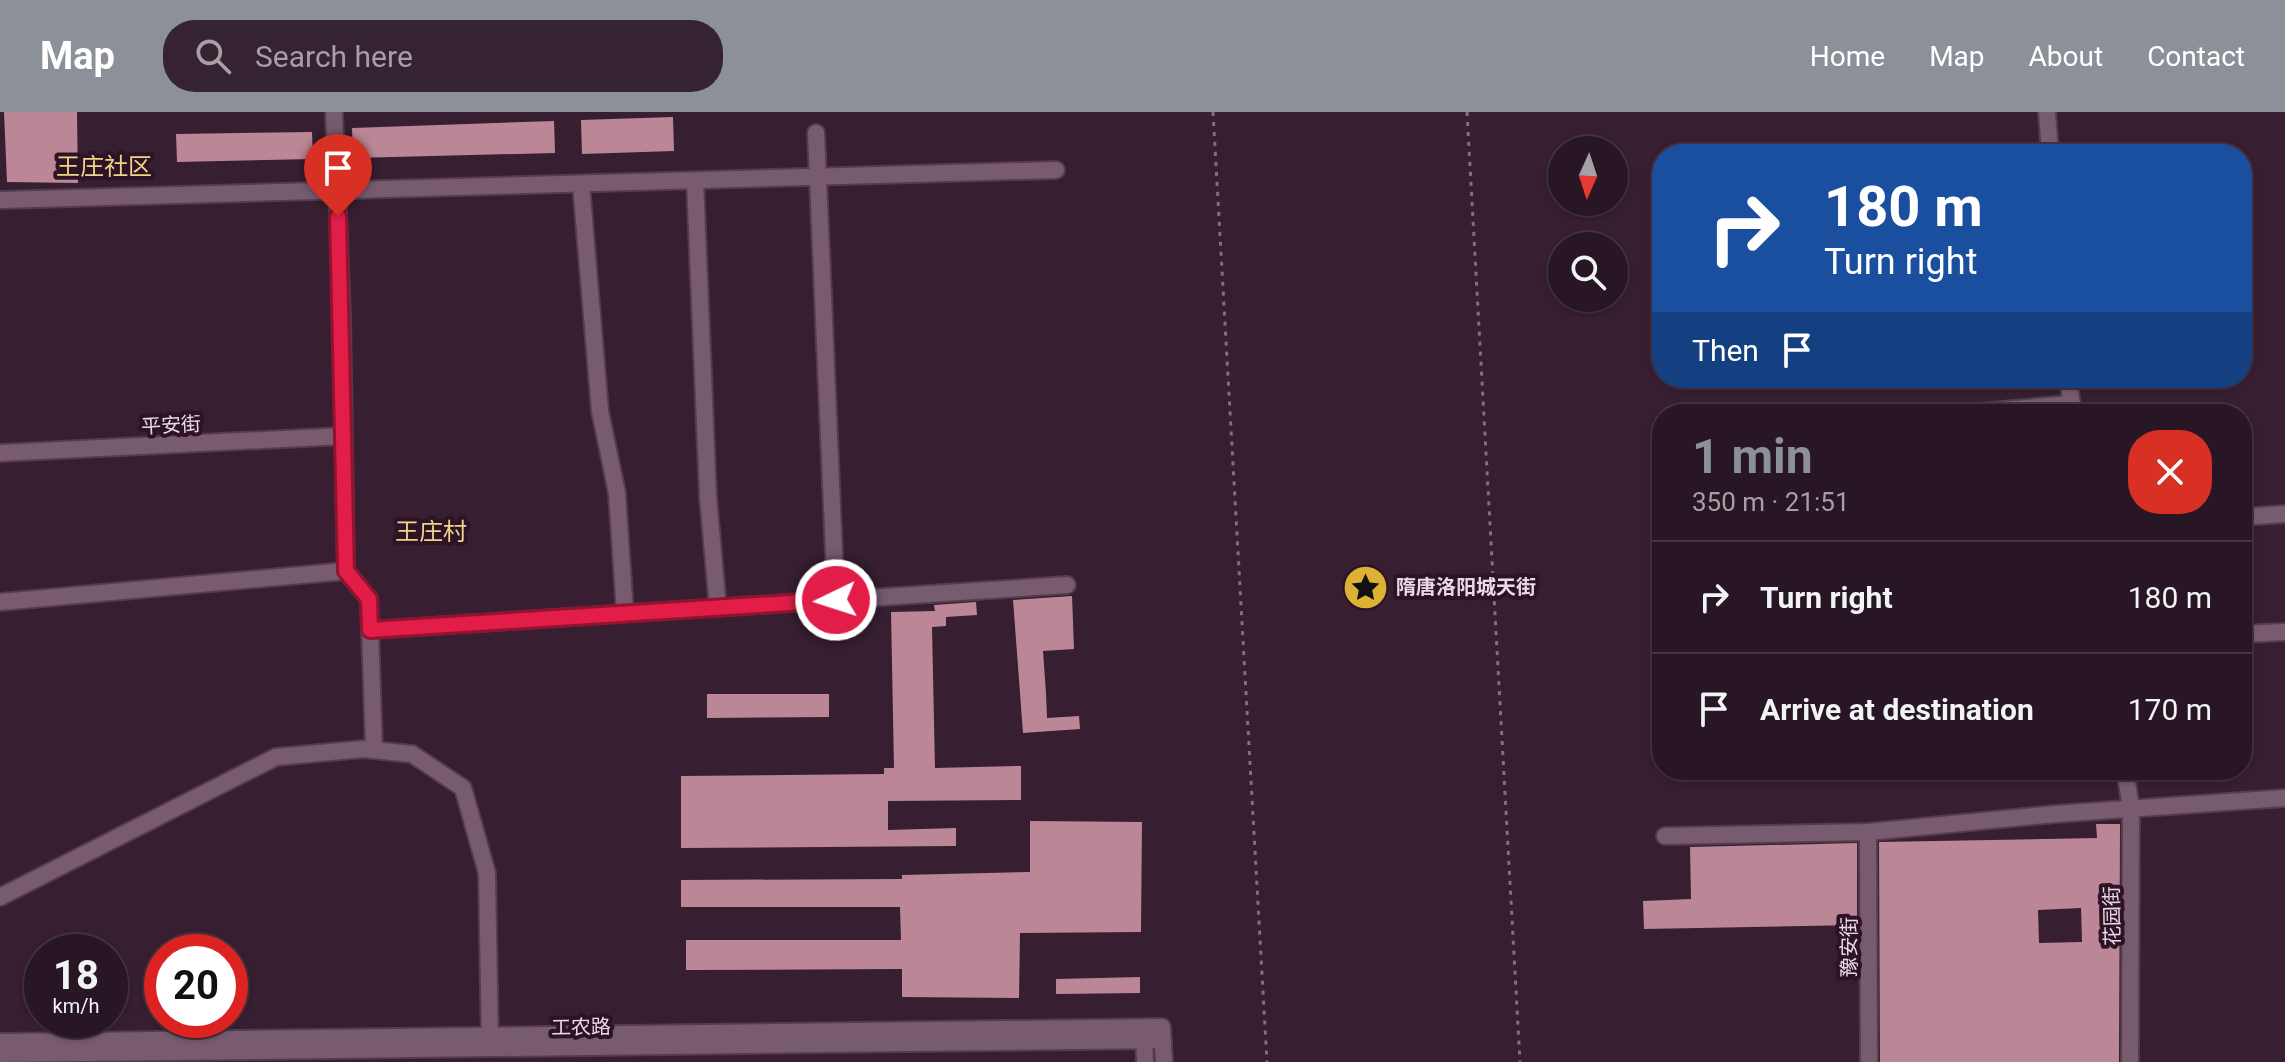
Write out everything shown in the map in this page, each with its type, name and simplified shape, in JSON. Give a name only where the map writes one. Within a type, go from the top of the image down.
[{"type":"street","points":[[334,112],[346,571],[369,599],[374,750]]},
{"type":"street","points":[[2047,112],[2049,144]]},
{"type":"street","points":[[816,133],[836,600]]},
{"type":"street","points":[[0,200],[1056,170]]},
{"type":"street","points":[[695,181],[708,497],[718,608]]},
{"type":"street","points":[[581,184],[600,411],[617,493],[625,613]]},
{"type":"street","name":"平安街","points":[[0,453],[344,436]]},
{"type":"street","points":[[2252,516],[2285,514]]},
{"type":"street","points":[[0,602],[346,571]]},
{"type":"street","points":[[370,630],[1067,585]]},
{"type":"street","points":[[2252,634],[2285,632]]},
{"type":"street","points":[[0,897],[276,757],[374,750],[412,754],[463,788],[487,873],[490,1042]]},
{"type":"street","name":"花园街","points":[[2127,780],[2131,808],[2130,1062]]},
{"type":"street","points":[[1665,836],[1868,832],[2131,808],[2285,798]]},
{"type":"street","name":"豫安街","points":[[1868,832],[1869,1062]]},
{"type":"street","points":[[1144,1034],[1145,1062]]},
{"type":"street","name":"工农路","points":[[0,1054],[490,1042],[1162,1034],[1164,1062]]},
{"type":"street","points":[[864,1037],[864,1062]]},
{"type":"street","name":"工农路","points":[[0,1042],[490,1042]]},
{"type":"path","points":[[1213,112],[1267,1062]]},
{"type":"path","points":[[1467,112],[1520,1062]]},
{"type":"building","points":[[4,112],[77,112],[78,183],[7,182]]},
{"type":"building","points":[[673,117],[674,151],[582,154],[581,120]]},
{"type":"building","points":[[554,121],[555,153],[353,158],[352,128]]},
{"type":"building","points":[[312,132],[313,159],[177,162],[176,134]]},
{"type":"building","points":[[1072,596],[1074,649],[1043,651],[1047,718],[1079,716],[1080,729],[1023,733],[1013,600]]},
{"type":"building","points":[[976,602],[977,615],[946,617],[946,626],[932,627],[935,768],[1021,766],[1021,800],[888,801],[888,830],[956,828],[956,846],[681,848],[681,776],[884,774],[884,768],[894,768],[891,612],[935,611],[934,605]]},
{"type":"building","points":[[707,694],[829,694],[829,717],[707,718]]},
{"type":"building","points":[[1030,821],[1142,822],[1141,932],[1020,933],[1019,998],[902,997],[902,969],[686,970],[686,940],[901,940],[900,907],[681,907],[681,880],[902,879],[902,875],[1030,872]]},
{"type":"building","points":[[2096,824],[2120,824],[2119,1062],[1880,1062],[1879,842],[2097,838]],"holes":[[[2081,908],[2082,942],[2039,943],[2038,910]]]},
{"type":"building","points":[[1857,843],[1857,925],[1644,929],[1643,901],[1691,899],[1690,847]]},
{"type":"building","points":[[1140,977],[1140,993],[1056,994],[1056,979]]},
{"type":"place","name":"隋唐洛阳城天街","points":[[1365,587]]},
{"type":"district","name":"王庄社区","points":[[104,167]]},
{"type":"district","name":"王庄村","points":[[431,532]]},
{"type":"route","points":[[338,216],[346,571],[369,599],[370,630],[836,600]]}]
